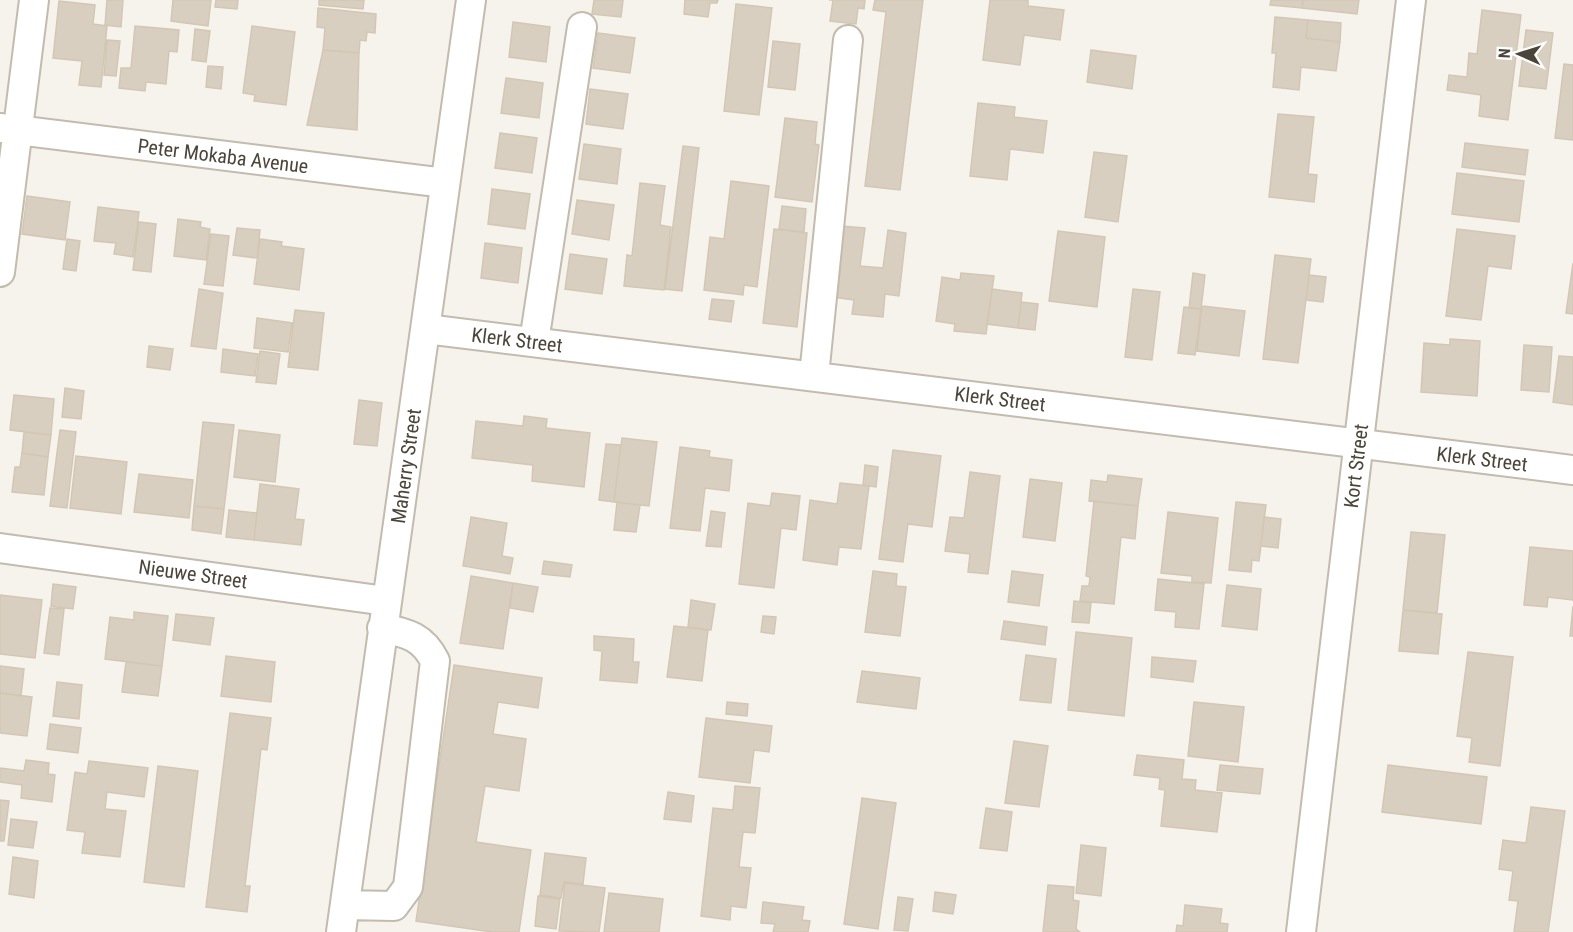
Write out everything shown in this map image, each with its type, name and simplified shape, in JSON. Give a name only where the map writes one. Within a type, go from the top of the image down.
[{"type":"street","points":[[0,273],[9,129],[34,0]]},
{"type":"street","name":"Maherry Street","points":[[343,918],[471,0]]},
{"type":"street","name":"Kort Street","points":[[1301,932],[1411,0]]},
{"type":"street","points":[[534,342],[582,27]]},
{"type":"street","points":[[814,376],[848,40]]},
{"type":"street","name":"Peter Mokaba Avenue","points":[[9,129],[445,183]]},
{"type":"street","name":"Klerk Street","points":[[426,328],[1573,470]]},
{"type":"street","name":"Nieuwe Street","points":[[0,548],[384,614],[423,642],[435,661],[408,887],[394,906],[343,918]]},
{"type":"building","points":[[107,0],[123,0],[121,27],[105,25]]},
{"type":"building","points":[[173,0],[211,0],[208,26],[171,21]]},
{"type":"building","points":[[216,0],[238,0],[237,9],[215,7]]},
{"type":"building","points":[[319,0],[364,0],[363,9],[319,5]]},
{"type":"building","points":[[594,0],[623,0],[621,17],[592,14]]},
{"type":"building","points":[[685,0],[718,0],[717,3],[710,3],[708,17],[684,14]]},
{"type":"building","points":[[833,0],[865,0],[864,9],[858,8],[856,24],[830,21]]},
{"type":"building","points":[[875,0],[923,0],[900,190],[865,186],[886,12],[873,10]]},
{"type":"building","points":[[990,0],[1028,0],[1028,6],[1064,10],[1060,40],[1024,35],[1020,65],[983,60]]},
{"type":"building","points":[[1271,0],[1303,0],[1302,8],[1270,5]]},
{"type":"building","points":[[1303,0],[1359,0],[1357,14],[1302,8]]},
{"type":"building","points":[[59,1],[95,5],[93,24],[107,26],[101,87],[79,85],[82,61],[53,58]]},
{"type":"building","points":[[736,4],[772,8],[759,115],[724,111]]},
{"type":"building","points":[[318,8],[376,14],[375,33],[367,32],[366,41],[360,40],[359,53],[323,50],[325,28],[317,27]]},
{"type":"building","points":[[1482,10],[1521,15],[1508,120],[1479,116],[1481,95],[1447,90],[1449,75],[1467,77],[1469,53],[1477,54]]},
{"type":"building","points":[[1275,17],[1308,20],[1306,38],[1340,42],[1336,71],[1301,67],[1299,90],[1273,87],[1276,53],[1272,53]]},
{"type":"building","points":[[1308,20],[1341,23],[1340,42],[1306,38]]},
{"type":"building","points":[[513,22],[550,27],[546,62],[509,57]]},
{"type":"building","points":[[135,26],[179,30],[177,52],[169,51],[166,84],[146,82],[145,91],[119,88],[121,68],[131,68]]},
{"type":"building","points":[[252,26],[295,32],[286,105],[254,101],[255,95],[243,93]]},
{"type":"building","points":[[195,29],[210,31],[206,62],[192,60]]},
{"type":"building","points":[[1526,30],[1553,33],[1546,89],[1519,86]]},
{"type":"building","points":[[598,33],[635,38],[630,73],[593,68]]},
{"type":"building","points":[[107,40],[120,41],[116,76],[104,75]]},
{"type":"building","points":[[773,41],[800,44],[795,90],[768,87]]},
{"type":"building","points":[[323,50],[359,53],[357,130],[307,125]]},
{"type":"building","points":[[1091,50],[1136,56],[1132,89],[1087,82]]},
{"type":"building","points":[[1564,64],[1573,65],[1573,140],[1555,138]]},
{"type":"building","points":[[208,66],[223,67],[221,89],[206,87]]},
{"type":"building","points":[[506,78],[543,83],[539,118],[501,113]]},
{"type":"building","points":[[590,89],[628,94],[623,129],[586,124]]},
{"type":"building","points":[[978,103],[1015,107],[1014,117],[1047,121],[1043,153],[1010,149],[1007,180],[970,176]]},
{"type":"building","points":[[1278,114],[1314,117],[1308,174],[1317,175],[1314,202],[1269,197]]},
{"type":"building","points":[[785,118],[817,122],[815,144],[819,145],[812,202],[775,197]]},
{"type":"building","points":[[500,133],[537,138],[532,173],[495,168]]},
{"type":"building","points":[[1465,143],[1528,150],[1525,175],[1462,167]]},
{"type":"building","points":[[584,144],[621,149],[617,184],[579,179]]},
{"type":"building","points":[[683,146],[699,148],[682,291],[665,289]]},
{"type":"building","points":[[1094,152],[1127,156],[1118,222],[1085,217]]},
{"type":"building","points":[[1457,173],[1524,181],[1519,222],[1452,214]]},
{"type":"building","points":[[731,181],[769,186],[757,287],[744,285],[743,295],[704,290],[710,237],[724,239]]},
{"type":"building","points":[[640,183],[665,186],[660,225],[671,227],[664,290],[624,286],[627,255],[632,256]]},
{"type":"building","points":[[492,189],[530,194],[525,229],[488,224]]},
{"type":"building","points":[[27,196],[70,202],[65,240],[22,234]]},
{"type":"building","points":[[577,200],[614,205],[609,240],[572,234]]},
{"type":"building","points":[[782,206],[806,209],[804,232],[779,229]]},
{"type":"building","points":[[98,207],[139,212],[133,257],[114,254],[116,243],[94,241]]},
{"type":"building","points":[[178,219],[201,222],[200,227],[210,229],[206,260],[174,256]]},
{"type":"building","points":[[139,222],[156,224],[151,272],[133,270]]},
{"type":"building","points":[[841,226],[865,228],[860,266],[883,268],[888,230],[906,233],[899,296],[885,294],[883,317],[852,314],[854,300],[833,297]]},
{"type":"building","points":[[237,228],[260,230],[257,258],[233,255]]},
{"type":"building","points":[[774,229],[807,233],[797,327],[763,323]]},
{"type":"building","points":[[1457,229],[1515,236],[1511,269],[1488,266],[1481,320],[1446,316]]},
{"type":"building","points":[[1058,231],[1105,237],[1097,307],[1049,301]]},
{"type":"building","points":[[211,234],[229,236],[223,286],[204,284]]},
{"type":"building","points":[[67,239],[80,241],[76,271],[63,269]]},
{"type":"building","points":[[260,239],[282,242],[281,246],[304,249],[299,290],[254,284]]},
{"type":"building","points":[[485,243],[522,248],[518,283],[481,278]]},
{"type":"building","points":[[570,254],[607,259],[602,294],[565,289]]},
{"type":"building","points":[[1275,255],[1311,259],[1298,363],[1263,359]]},
{"type":"building","points":[[1573,263],[1573,314],[1566,313]]},
{"type":"building","points":[[961,273],[994,276],[986,334],[954,331],[955,324],[936,321],[942,277],[960,280]]},
{"type":"building","points":[[1193,273],[1205,275],[1201,309],[1189,308]]},
{"type":"building","points":[[1309,275],[1326,277],[1323,302],[1306,300]]},
{"type":"building","points":[[199,289],[223,293],[216,349],[191,346]]},
{"type":"building","points":[[992,289],[1022,293],[1018,328],[987,324]]},
{"type":"building","points":[[1133,289],[1160,292],[1152,360],[1125,357]]},
{"type":"building","points":[[712,299],[734,301],[731,322],[709,319]]},
{"type":"building","points":[[1021,302],[1038,304],[1035,330],[1018,328]]},
{"type":"building","points":[[1202,306],[1245,311],[1239,356],[1197,351]]},
{"type":"building","points":[[1184,307],[1201,309],[1195,355],[1178,353]]},
{"type":"building","points":[[295,310],[324,313],[318,370],[288,367]]},
{"type":"building","points":[[257,318],[292,323],[288,352],[254,348]]},
{"type":"building","points":[[1450,339],[1480,341],[1477,396],[1421,392],[1424,343],[1450,345]]},
{"type":"building","points":[[1524,345],[1552,347],[1549,392],[1521,390]]},
{"type":"building","points":[[149,346],[173,349],[170,370],[147,367]]},
{"type":"building","points":[[223,349],[258,354],[255,376],[221,372]]},
{"type":"building","points":[[260,351],[280,354],[276,384],[256,382]]},
{"type":"building","points":[[1559,356],[1573,357],[1573,405],[1553,402]]},
{"type":"building","points":[[65,388],[84,391],[81,419],[62,417]]},
{"type":"building","points":[[14,395],[54,399],[51,435],[10,430]]},
{"type":"building","points":[[359,400],[382,403],[377,446],[354,444]]},
{"type":"building","points":[[524,416],[547,419],[546,428],[590,433],[584,487],[532,481],[533,465],[472,458],[476,421],[523,426]]},
{"type":"building","points":[[203,422],[234,425],[224,509],[194,506]]},
{"type":"building","points":[[60,430],[76,432],[67,508],[50,506]]},
{"type":"building","points":[[239,430],[280,435],[275,482],[234,477]]},
{"type":"building","points":[[24,432],[51,435],[48,457],[22,453]]},
{"type":"building","points":[[622,438],[657,442],[649,506],[614,502]]},
{"type":"building","points":[[606,444],[621,445],[614,502],[599,500]]},
{"type":"building","points":[[680,447],[710,451],[709,457],[732,460],[729,491],[705,488],[700,531],[670,528]]},
{"type":"building","points":[[893,450],[941,456],[932,527],[908,524],[903,562],[879,559]]},
{"type":"building","points":[[22,453],[48,457],[44,495],[12,492],[15,467],[20,467]]},
{"type":"building","points":[[76,456],[127,462],[121,514],[70,508]]},
{"type":"building","points":[[865,465],[878,467],[876,487],[863,485]]},
{"type":"building","points":[[970,472],[1000,476],[988,574],[968,572],[970,554],[945,551],[950,517],[964,518]]},
{"type":"building","points":[[139,474],[193,480],[189,518],[134,512]]},
{"type":"building","points":[[1108,475],[1142,479],[1138,506],[1089,501],[1091,480],[1107,482]]},
{"type":"building","points":[[1030,479],[1062,483],[1055,541],[1023,537]]},
{"type":"building","points":[[840,483],[869,486],[861,549],[839,547],[837,565],[803,560],[810,500],[837,504]]},
{"type":"building","points":[[260,484],[299,489],[295,519],[304,520],[301,545],[254,540]]},
{"type":"building","points":[[772,493],[800,496],[796,530],[781,528],[774,588],[739,584],[748,503],[770,506]]},
{"type":"building","points":[[1094,501],[1138,506],[1135,539],[1121,537],[1114,604],[1080,601],[1082,586],[1089,586],[1090,577],[1086,576]]},
{"type":"building","points":[[617,502],[640,505],[636,532],[614,530]]},
{"type":"building","points":[[1236,502],[1266,505],[1259,561],[1252,560],[1251,572],[1229,570]]},
{"type":"building","points":[[194,506],[224,509],[221,534],[192,530]]},
{"type":"building","points":[[229,510],[257,513],[254,540],[226,537]]},
{"type":"building","points":[[711,511],[725,513],[721,547],[706,546]]},
{"type":"building","points":[[1168,512],[1218,518],[1211,583],[1192,582],[1192,576],[1161,573]]},
{"type":"building","points":[[471,517],[507,523],[502,556],[513,558],[510,574],[463,566]]},
{"type":"building","points":[[1264,517],[1281,519],[1278,548],[1261,546]]},
{"type":"building","points":[[1411,532],[1445,535],[1437,613],[1403,610]]},
{"type":"building","points":[[1530,547],[1573,551],[1573,600],[1548,597],[1547,607],[1524,605]]},
{"type":"building","points":[[544,561],[572,565],[570,577],[542,574]]},
{"type":"building","points":[[873,571],[897,574],[896,586],[906,587],[900,636],[865,632]]},
{"type":"building","points":[[1012,571],[1043,575],[1039,606],[1008,602]]},
{"type":"building","points":[[471,576],[513,583],[503,649],[460,643]]},
{"type":"building","points":[[1158,579],[1204,584],[1199,629],[1175,627],[1176,612],[1155,610]]},
{"type":"building","points":[[513,583],[538,587],[533,612],[510,608]]},
{"type":"building","points":[[53,584],[76,587],[73,609],[51,606]]},
{"type":"building","points":[[1227,585],[1261,589],[1257,630],[1222,626]]},
{"type":"building","points":[[0,595],[42,600],[35,658],[0,654]]},
{"type":"building","points":[[691,600],[715,604],[711,630],[688,627]]},
{"type":"building","points":[[1074,601],[1091,603],[1089,623],[1072,622]]},
{"type":"building","points":[[1573,606],[1573,636],[1570,636]]},
{"type":"building","points":[[50,608],[64,609],[59,655],[44,653]]},
{"type":"building","points":[[1403,610],[1442,614],[1438,654],[1399,651]]},
{"type":"building","points":[[134,612],[168,616],[162,666],[105,659],[110,617],[134,620]]},
{"type":"building","points":[[176,614],[214,618],[210,645],[173,640]]},
{"type":"building","points":[[763,616],[776,617],[774,634],[761,632]]},
{"type":"building","points":[[1004,621],[1047,627],[1045,645],[1001,639]]},
{"type":"building","points":[[674,626],[708,630],[702,681],[667,677]]},
{"type":"building","points":[[1076,632],[1132,638],[1124,716],[1068,710]]},
{"type":"building","points":[[594,636],[634,639],[633,662],[639,662],[637,683],[600,680],[602,651],[594,650]]},
{"type":"building","points":[[1468,652],[1513,657],[1500,766],[1469,762],[1472,738],[1457,736]]},
{"type":"building","points":[[1026,655],[1056,659],[1051,703],[1020,700]]},
{"type":"building","points":[[226,656],[275,662],[271,702],[221,696]]},
{"type":"building","points":[[1152,657],[1196,661],[1193,682],[1151,677]]},
{"type":"building","points":[[126,662],[162,666],[158,696],[122,692]]},
{"type":"building","points":[[454,665],[542,678],[538,708],[498,702],[493,734],[526,739],[519,791],[485,786],[476,842],[531,850],[519,932],[492,932],[416,921]]},
{"type":"building","points":[[0,666],[24,669],[21,696],[0,693]]},
{"type":"building","points":[[862,671],[920,678],[916,709],[857,702]]},
{"type":"building","points":[[57,682],[82,685],[79,719],[53,716]]},
{"type":"building","points":[[0,693],[32,697],[27,736],[0,733]]},
{"type":"building","points":[[727,702],[748,704],[747,716],[726,714]]},
{"type":"building","points":[[1194,702],[1244,707],[1238,762],[1188,756]]},
{"type":"building","points":[[230,713],[271,718],[267,750],[261,749],[245,886],[250,886],[247,912],[206,907]]},
{"type":"building","points":[[706,718],[772,726],[769,752],[754,750],[750,783],[699,777]]},
{"type":"building","points":[[50,724],[81,728],[78,753],[47,749]]},
{"type":"building","points":[[1014,741],[1048,746],[1039,807],[1005,803]]},
{"type":"building","points":[[1137,755],[1184,760],[1182,779],[1196,780],[1195,790],[1222,793],[1217,832],[1161,826],[1165,790],[1159,789],[1160,778],[1134,775]]},
{"type":"building","points":[[26,760],[49,763],[48,774],[55,775],[52,802],[21,798],[22,785],[0,782],[0,768],[24,771]]},
{"type":"building","points":[[89,761],[148,768],[144,797],[107,792],[105,809],[126,811],[120,857],[82,853],[85,832],[67,830],[75,772],[87,774]]},
{"type":"building","points":[[1220,765],[1263,769],[1260,794],[1217,790]]},
{"type":"building","points":[[1388,765],[1487,777],[1481,824],[1382,812]]},
{"type":"building","points":[[158,766],[198,771],[184,887],[144,882]]},
{"type":"building","points":[[735,786],[760,788],[755,833],[743,832],[739,867],[751,868],[746,908],[731,906],[730,920],[701,916],[713,808],[733,810]]},
{"type":"building","points":[[668,792],[694,796],[691,822],[664,819]]},
{"type":"building","points":[[862,798],[896,803],[878,929],[844,924]]},
{"type":"building","points":[[0,800],[9,801],[4,841],[0,841]]},
{"type":"building","points":[[1531,807],[1565,811],[1548,932],[1514,932],[1518,901],[1509,900],[1513,871],[1499,869],[1503,840],[1526,843]]},
{"type":"building","points":[[986,808],[1012,812],[1007,851],[980,848]]},
{"type":"building","points":[[11,819],[37,822],[33,848],[8,845]]},
{"type":"building","points":[[1081,845],[1106,848],[1101,896],[1076,893]]},
{"type":"building","points":[[545,853],[586,858],[583,884],[564,882],[561,898],[540,895]]},
{"type":"building","points":[[13,857],[38,861],[34,898],[9,894]]},
{"type":"building","points":[[565,883],[605,888],[599,932],[559,931]]},
{"type":"building","points":[[1048,885],[1074,887],[1073,900],[1079,901],[1076,929],[1080,932],[1043,932]]},
{"type":"building","points":[[935,892],[956,895],[953,914],[933,911]]},
{"type":"building","points":[[609,893],[663,899],[659,932],[604,932]]},
{"type":"building","points":[[538,896],[560,899],[556,929],[535,926]]},
{"type":"building","points":[[898,897],[913,899],[908,931],[894,930]]},
{"type":"building","points":[[763,902],[804,907],[802,920],[810,921],[808,932],[773,932],[775,924],[761,923]]},
{"type":"building","points":[[1185,905],[1222,909],[1220,923],[1228,924],[1227,932],[1176,932],[1177,925],[1183,926]]}]
